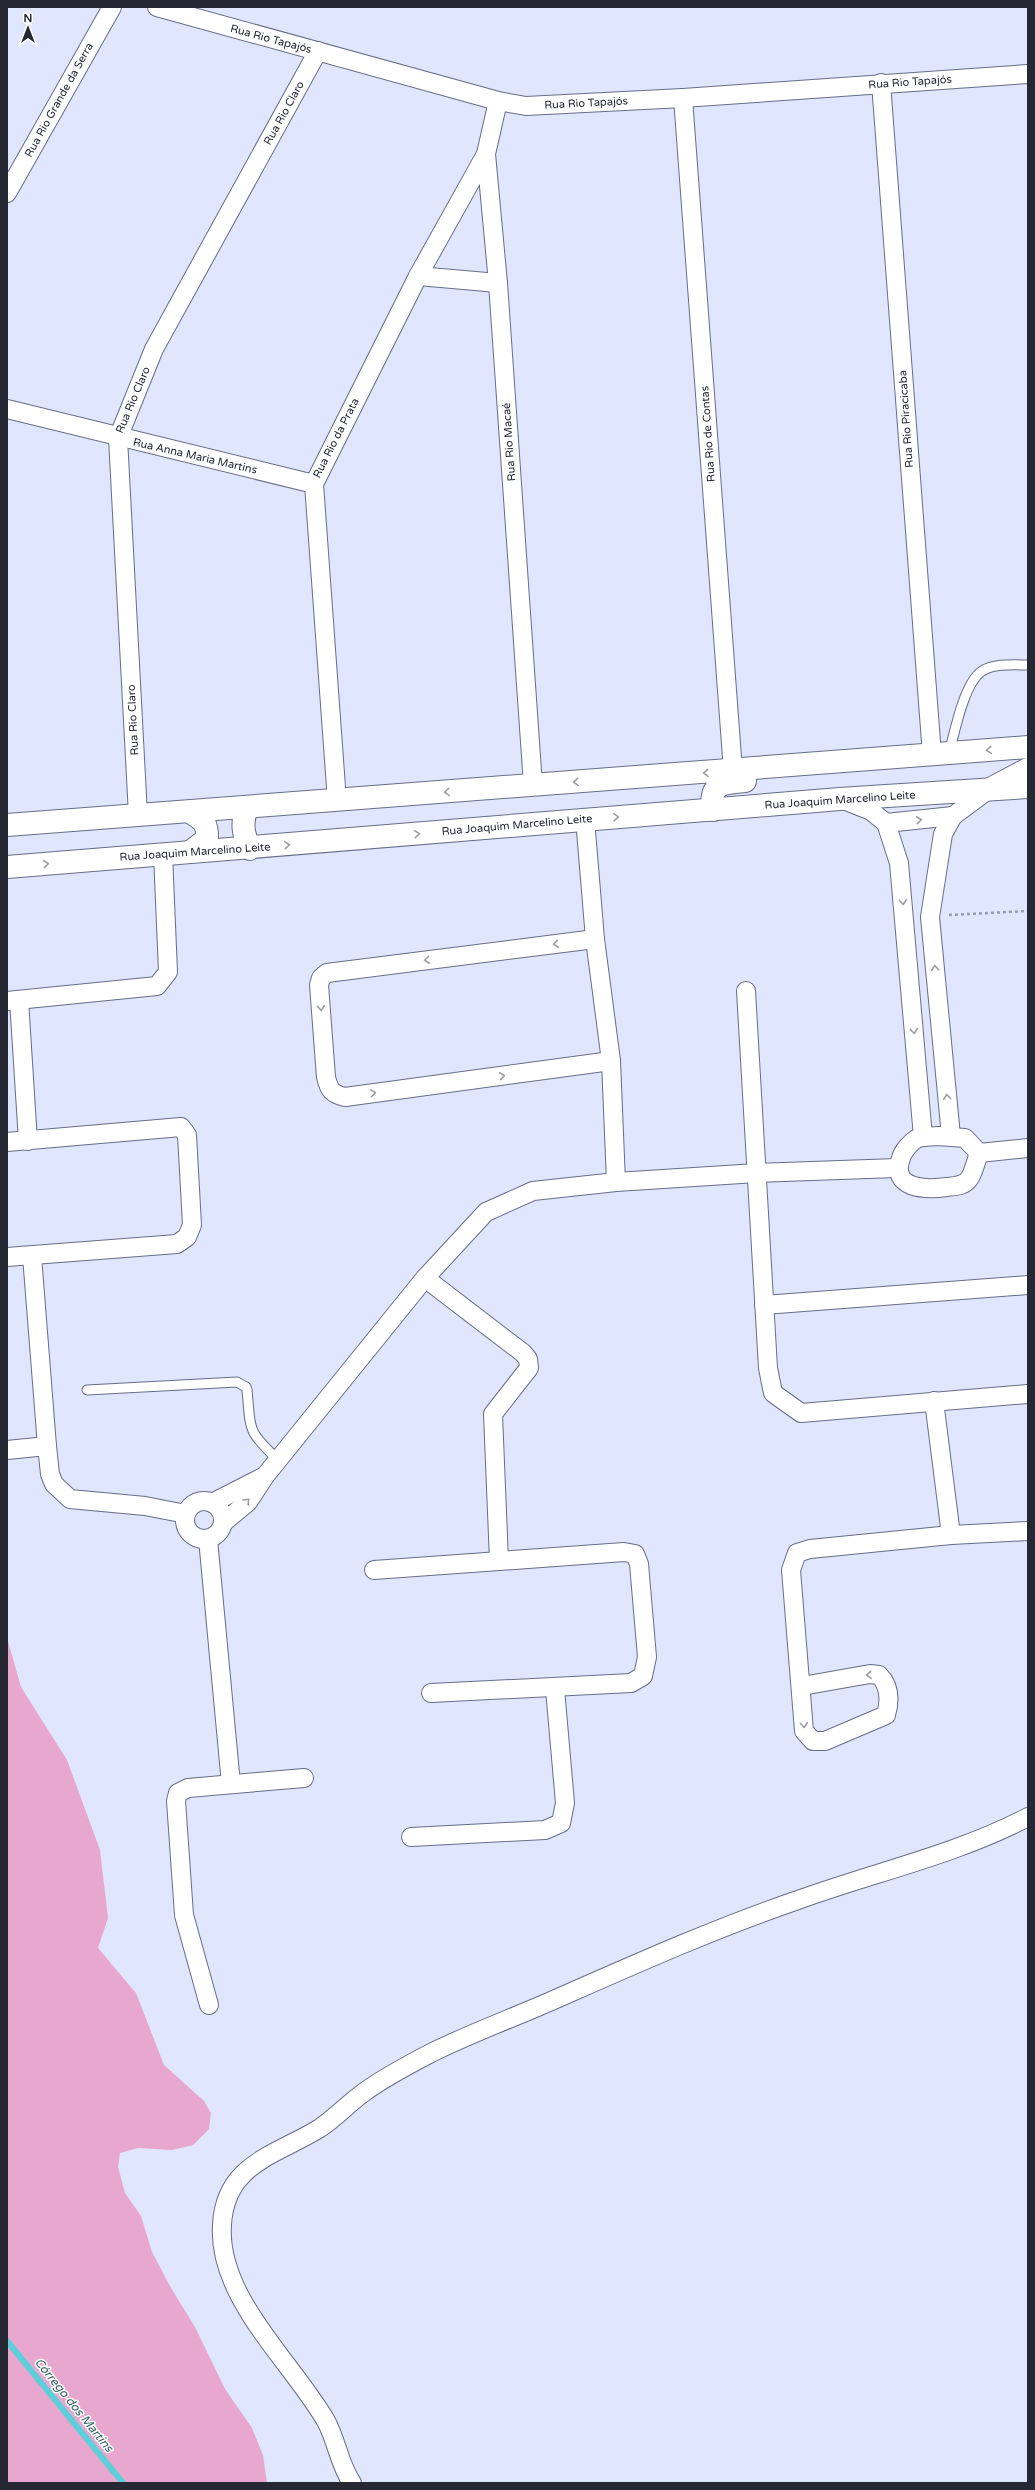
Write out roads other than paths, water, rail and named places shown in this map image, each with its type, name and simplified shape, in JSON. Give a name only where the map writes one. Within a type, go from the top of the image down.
[{"type":"main road","points":[[7,825],[733,771],[1028,747]]},
{"type":"main road","points":[[713,810],[711,797],[716,787],[726,782],[845,774],[889,758]]},
{"type":"main road","points":[[988,790],[1028,769]]},
{"type":"main road","name":"Rua Joaquim Marcelino Leite","points":[[7,867],[190,852],[250,849],[586,819],[840,799],[1028,787]]},
{"type":"main road","points":[[246,808],[243,818],[243,829],[250,849]]},
{"type":"main road","points":[[190,812],[203,820],[208,827],[207,839],[190,852]]},
{"type":"street","name":"Rua Rio Grande da Serra","points":[[7,193],[112,7]]},
{"type":"street","name":"Rua Rio Tapajós","points":[[157,7],[498,101],[526,106],[683,98],[1028,74]]},
{"type":"street","name":"Rua Rio Claro","points":[[138,815],[118,438],[154,349],[318,51]]},
{"type":"street","name":"Rua Rio Piracicaba","points":[[881,84],[940,754]]},
{"type":"street","name":"Rua Rio de Contas","points":[[683,98],[733,771]]},
{"type":"street","name":"Rua Rio Macaé","points":[[498,101],[486,154],[498,283],[533,786]]},
{"type":"street","name":"Rua Rio da Prata","points":[[337,801],[314,484],[418,276],[486,154]]},
{"type":"street","points":[[418,276],[498,283]]},
{"type":"street","name":"Rua Anna Maria Martins","points":[[7,409],[118,438],[314,484]]},
{"type":"street","points":[[951,1136],[930,917],[943,834],[953,816],[988,790]]},
{"type":"street","points":[[840,799],[871,811],[886,823],[899,863],[923,1138]]},
{"type":"street","points":[[886,823],[953,816]]},
{"type":"street","points":[[586,819],[595,939],[611,1061],[616,1182]]},
{"type":"street","points":[[28,1141],[13,1001],[157,986],[168,972],[163,854]]},
{"type":"street","points":[[595,939],[327,972],[321,978],[319,985],[326,1077],[328,1088],[334,1095],[345,1097],[611,1061]]},
{"type":"street","points":[[746,991],[768,1368],[773,1392],[801,1412],[1028,1394]]},
{"type":"street","points":[[7,1142],[181,1128],[187,1135],[192,1225],[187,1237],[177,1244],[7,1257]]},
{"type":"street","points":[[951,1136],[965,1138],[979,1153],[970,1178],[963,1184],[923,1189],[908,1184],[901,1178],[897,1168],[903,1151],[916,1139],[951,1136]]},
{"type":"street","points":[[979,1153],[1028,1148]]},
{"type":"street","points":[[32,1256],[47,1446],[50,1474],[54,1484],[70,1499],[81,1502],[144,1506],[186,1521],[195,1537],[208,1539],[219,1533],[224,1522],[248,1502],[265,1476],[425,1278],[486,1212],[533,1191],[616,1182],[756,1173],[897,1168]]},
{"type":"street","points":[[425,1278],[523,1353],[528,1359],[529,1368],[493,1414],[499,1561]]},
{"type":"street","points":[[764,1305],[1028,1285]]},
{"type":"street","points":[[934,1401],[951,1535]]},
{"type":"street","points":[[7,1450],[47,1446]]},
{"type":"street","points":[[212,1503],[265,1476]]},
{"type":"street","points":[[186,1521],[194,1504],[206,1501],[212,1503],[221,1510],[224,1522]]},
{"type":"street","points":[[802,1686],[870,1674],[879,1675],[883,1680],[890,1698],[889,1705],[886,1715],[825,1741],[813,1741],[804,1731],[802,1686],[791,1570],[797,1553],[810,1548],[951,1535],[1028,1531]]},
{"type":"street","points":[[208,1539],[231,1784]]},
{"type":"street","points":[[374,1570],[624,1552],[635,1554],[640,1564],[646,1656],[643,1676],[631,1684],[431,1694]]},
{"type":"street","points":[[411,1837],[546,1830],[561,1822],[565,1803],[555,1689]]},
{"type":"street","points":[[209,2005],[184,1915],[176,1802],[178,1792],[188,1788],[304,1778]]},
{"type":"street","points":[[352,2483],[343,2470],[327,2423],[245,2306],[225,2262],[222,2223],[227,2198],[235,2184],[258,2160],[320,2128],[364,2092],[432,2053],[711,1932],[800,1899],[968,1845],[997,1833],[1028,1817]]},
{"type":"lane","points":[[940,754],[970,682],[982,671],[995,666],[1028,665]]},
{"type":"lane","points":[[87,1390],[237,1382],[248,1390],[250,1429],[254,1437],[278,1460]]},
{"type":"waterway","name":"Córrego dos Martins","points":[[7,2341],[123,2483]]}]
